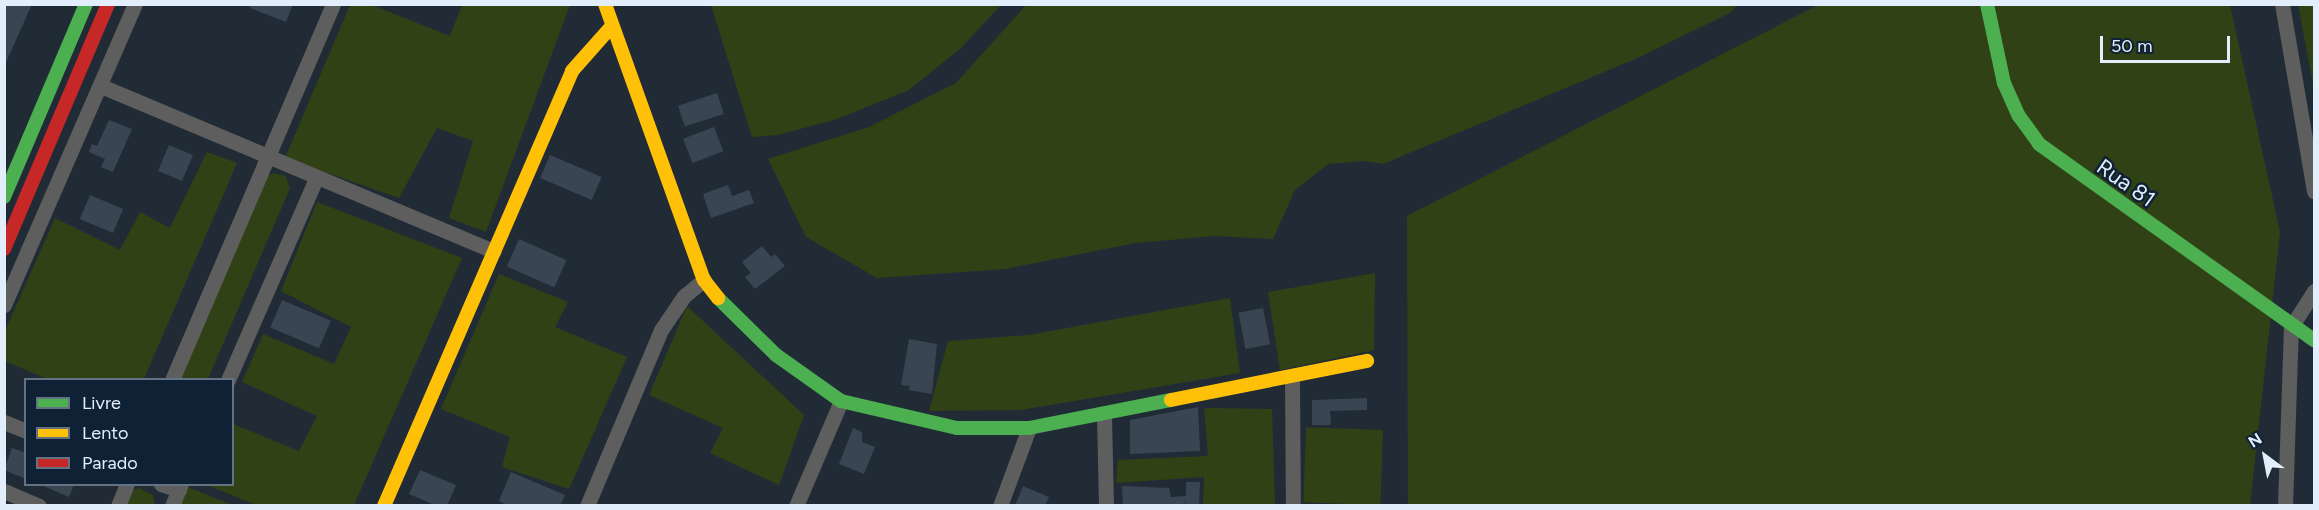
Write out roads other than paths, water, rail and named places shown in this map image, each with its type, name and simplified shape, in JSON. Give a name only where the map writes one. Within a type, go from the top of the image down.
[{"type":"street","points":[[4,197],[86,4]]},
{"type":"street","points":[[4,249],[108,4]]},
{"type":"street","points":[[4,305],[135,4]]},
{"type":"street","points":[[173,378],[333,4]]},
{"type":"street","points":[[605,4],[704,280],[730,313],[776,355],[841,401],[957,428],[1029,428],[1104,416],[1367,361]]},
{"type":"street","name":"Rua 81","points":[[1987,4],[2004,83],[2019,116],[2038,144],[2290,327],[2314,340]]},
{"type":"street","points":[[2282,4],[2314,191]]},
{"type":"street","points":[[384,506],[572,71],[586,51],[612,26]]},
{"type":"street","points":[[101,86],[316,179],[494,251]]},
{"type":"street","points":[[229,378],[316,179]]},
{"type":"street","points":[[587,506],[661,330],[684,296],[704,280]]},
{"type":"street","points":[[2285,506],[2290,327],[2314,291]]},
{"type":"street","points":[[1292,378],[1293,506]]},
{"type":"street","points":[[796,506],[841,401]]},
{"type":"street","points":[[1104,416],[1106,506]]},
{"type":"street","points":[[4,422],[24,429]]},
{"type":"street","points":[[1000,506],[1029,428]]},
{"type":"street","points":[[118,506],[126,486]]},
{"type":"street","points":[[172,506],[180,488]]},
{"type":"street","points":[[4,491],[39,506]]}]
